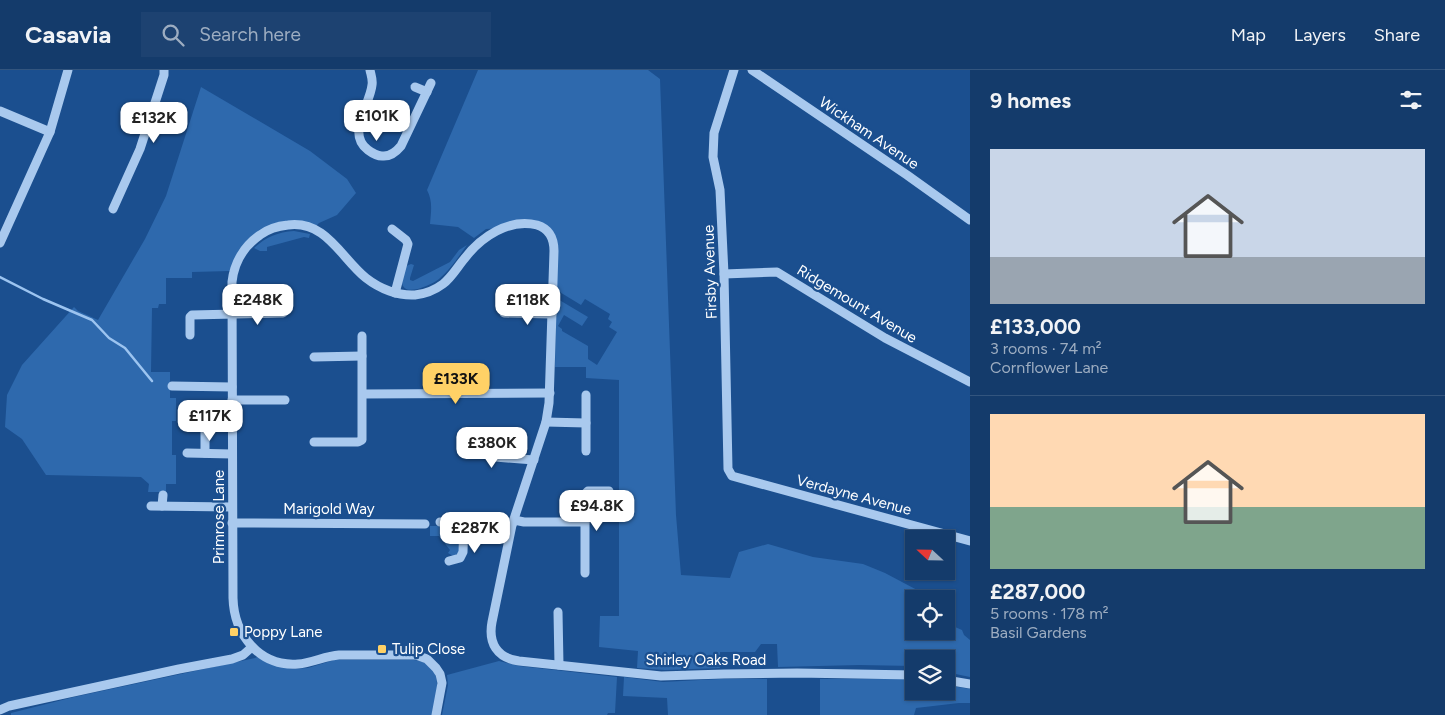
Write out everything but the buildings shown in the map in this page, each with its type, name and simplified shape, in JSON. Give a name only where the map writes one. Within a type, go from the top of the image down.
[{"type":"street","points":[[0,243],[50,132],[68,70]]},
{"type":"street","points":[[113,209],[140,149],[164,70]]},
{"type":"street","points":[[370,70],[372,86],[359,133],[364,148],[377,155],[386,156],[397,152],[431,83]]},
{"type":"street","name":"Firsby Avenue","points":[[732,476],[728,469],[724,274],[720,190],[713,156],[714,133],[734,70]]},
{"type":"street","name":"Wickham Avenue","points":[[752,70],[970,220]]},
{"type":"street","points":[[415,87],[427,92]]},
{"type":"street","points":[[0,111],[50,132]]},
{"type":"street","name":"Primrose Lane","points":[[436,715],[442,689],[441,678],[434,664],[424,657],[411,655],[339,655],[329,656],[304,664],[279,663],[252,647],[239,628],[234,612],[232,523],[233,276],[240,256],[249,244],[260,235],[273,228],[285,225],[302,225],[317,230],[333,243],[366,278],[378,286],[395,293],[416,295],[436,289],[446,281],[476,245],[489,235],[512,226],[532,224],[548,231],[554,242],[550,393],[546,422],[513,522],[491,630],[493,644],[500,654]]},
{"type":"street","points":[[392,229],[406,240],[408,244],[395,293]]},
{"type":"street","name":"Ridgemount Avenue","points":[[724,274],[777,272],[885,338],[970,382]]},
{"type":"street","points":[[190,334],[190,317],[192,315],[283,313]]},
{"type":"street","points":[[504,313],[552,314]]},
{"type":"street","points":[[314,442],[358,442],[363,437],[362,336]]},
{"type":"street","points":[[314,357],[362,356]]},
{"type":"street","points":[[172,386],[232,386]]},
{"type":"street","points":[[362,394],[550,393]]},
{"type":"street","points":[[586,394],[586,451]]},
{"type":"street","points":[[232,400],[285,400]]},
{"type":"street","points":[[204,454],[205,421]]},
{"type":"street","points":[[546,422],[586,423]]},
{"type":"street","points":[[494,434],[495,457],[534,460]]},
{"type":"street","points":[[188,453],[232,454]]},
{"type":"street","name":"Verdayne Avenue","points":[[732,476],[970,541]]},
{"type":"street","points":[[585,573],[586,492],[609,490]]},
{"type":"street","points":[[162,495],[162,506]]},
{"type":"street","points":[[151,506],[232,507]]},
{"type":"street","points":[[440,522],[585,522]]},
{"type":"street","points":[[449,560],[460,558],[463,552],[464,522]]},
{"type":"street","name":"Marigold Way","points":[[232,523],[425,524]]},
{"type":"street","points":[[558,612],[559,665]]},
{"type":"street","points":[[0,710],[9,706],[72,692],[232,659],[242,656],[252,647]]},
{"type":"street","name":"Shirley Oaks Road","points":[[500,654],[513,660],[661,676],[789,673],[905,675]]},
{"type":"street","points":[[955,682],[970,684]]},
{"type":"shaded area","points":[[478,70],[648,70],[660,79],[676,515],[681,575],[730,578],[739,552],[768,544],[813,557],[863,564],[917,590],[905,590],[905,640],[955,640],[955,627],[962,630],[964,635],[970,640],[970,677],[955,674],[955,650],[905,650],[905,666],[778,667],[777,644],[761,644],[755,652],[720,652],[720,668],[665,670],[637,668],[638,651],[599,647],[600,616],[619,616],[619,380],[586,378],[586,367],[555,367],[556,298],[588,317],[582,326],[564,315],[558,326],[562,331],[588,346],[588,359],[597,365],[617,332],[609,327],[612,322],[608,319],[610,314],[585,299],[581,305],[558,291],[546,225],[486,229],[474,238],[458,227],[430,224],[431,202],[427,190]]},
{"type":"shaded area","points":[[201,87],[310,151],[347,179],[356,193],[337,215],[316,226],[274,224],[230,271],[192,272],[192,278],[166,278],[166,304],[159,304],[158,308],[152,308],[151,372],[170,372],[170,398],[176,398],[176,421],[172,421],[172,455],[176,455],[176,484],[166,484],[166,492],[148,492],[149,484],[141,477],[46,475],[22,439],[5,427],[7,395],[22,365],[74,307],[78,311],[98,320],[145,239],[166,196]]},
{"type":"shaded area","points":[[294,231],[310,234],[309,238],[304,237],[267,247],[267,251],[260,251],[254,248],[273,236]]},
{"type":"shaded area","points":[[467,245],[451,267],[436,281],[410,290],[403,286],[402,279],[406,266],[414,265],[410,278],[413,281],[450,262],[459,250]]},
{"type":"shaded area","points":[[430,526],[454,526],[459,528],[460,553],[453,556],[448,553],[450,550],[439,536],[430,536]]},
{"type":"shaded area","points":[[257,657],[277,666],[293,669],[308,668],[334,660],[414,660],[424,663],[431,667],[437,681],[432,715],[11,715],[11,713],[74,697]]},
{"type":"shaded area","points":[[499,661],[519,666],[617,677],[615,713],[608,713],[607,715],[442,715],[448,685],[447,675]]},
{"type":"shaded area","points":[[624,677],[663,682],[767,679],[767,715],[668,715],[667,698],[623,696]]},
{"type":"shaded area","points":[[820,679],[905,679],[905,700],[955,700],[955,686],[970,689],[970,703],[916,708],[914,715],[820,715]]},
{"type":"waterway","points":[[0,277],[43,299],[92,320],[109,338],[125,348],[152,381]]},
{"type":"place","name":"Poppy Lane","points":[[234,632]]},
{"type":"place","name":"Tulip Close","points":[[382,649]]}]
